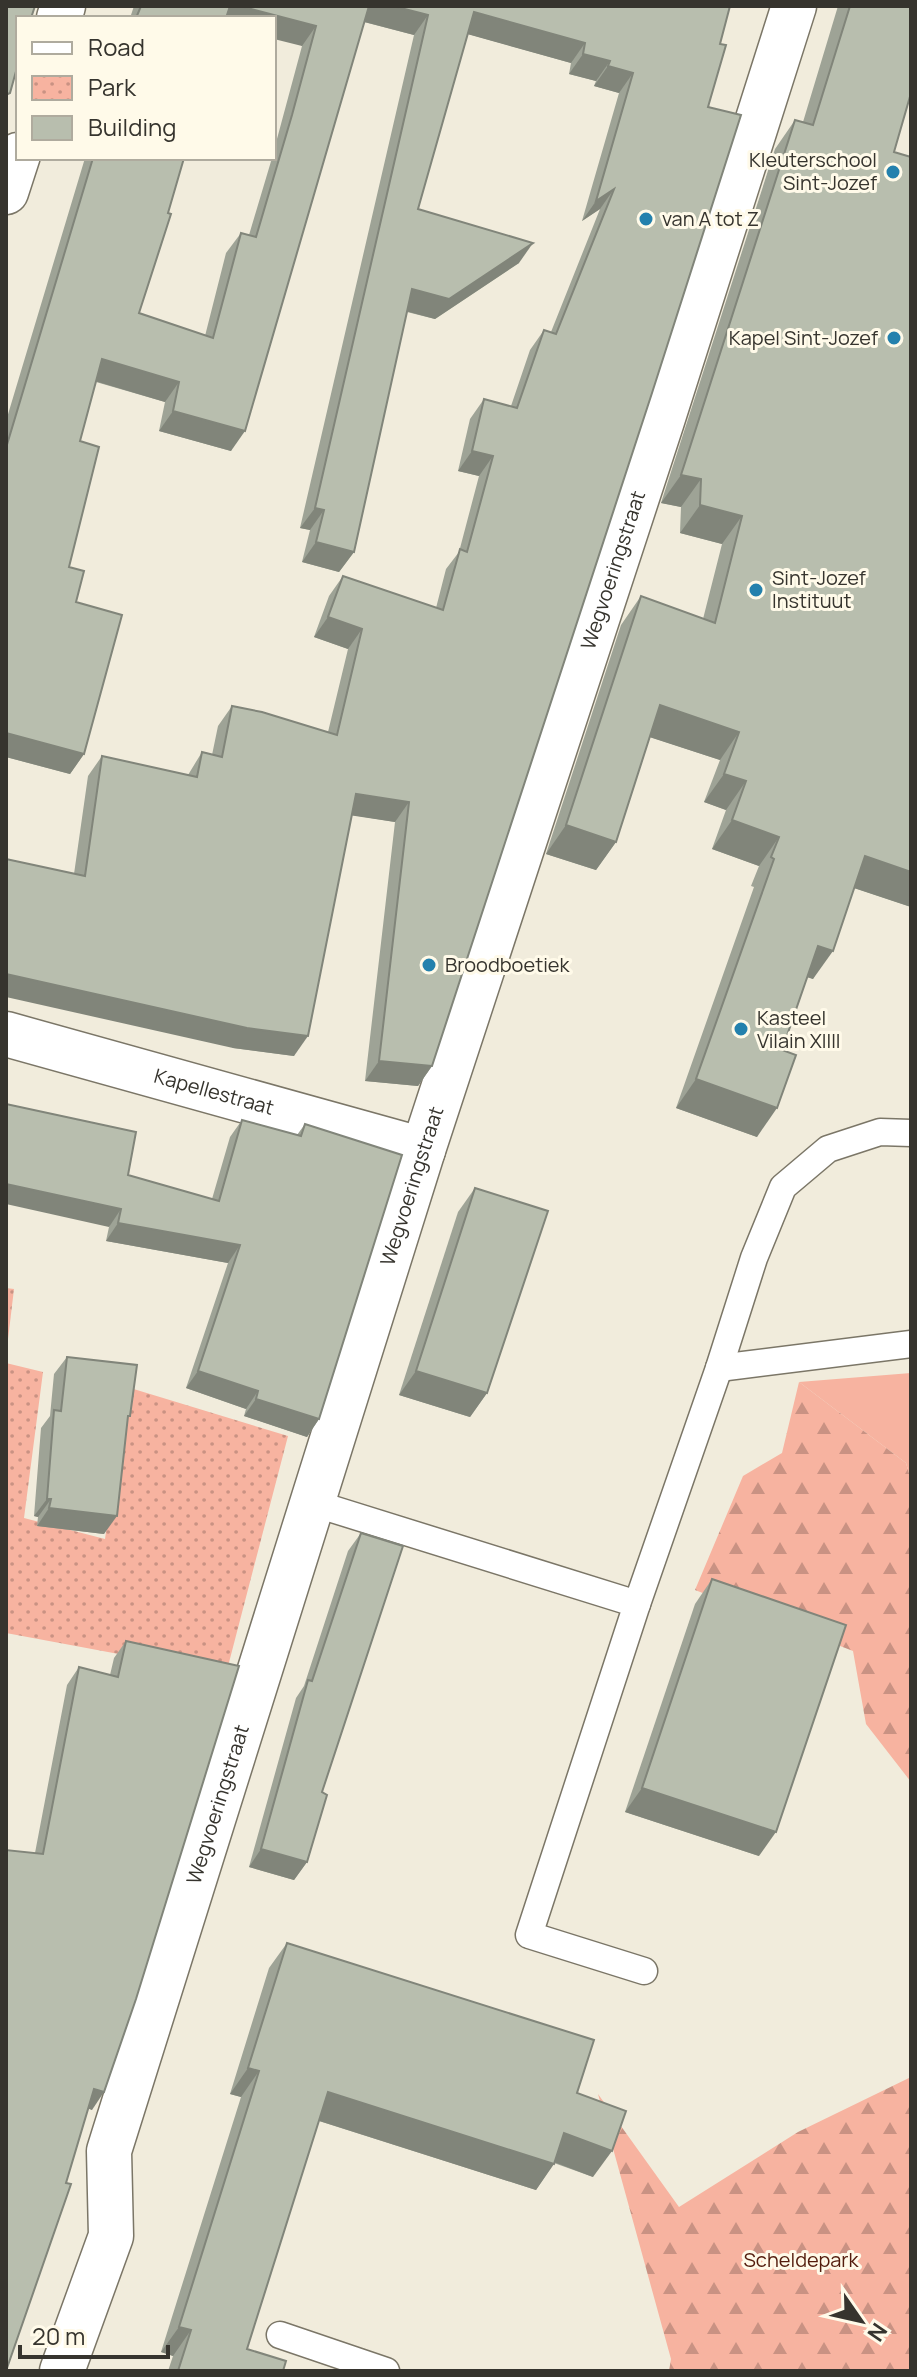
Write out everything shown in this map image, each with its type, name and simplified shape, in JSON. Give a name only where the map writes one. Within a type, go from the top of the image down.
[{"type":"street","name":"Wegvoeringstraat","points":[[62,2371],[111,2236],[109,2151],[423,1150],[667,406],[794,6]]},
{"type":"street","name":"Kapellestraat","points":[[6,1034],[423,1150]]},
{"type":"lane","points":[[644,1971],[529,1935],[754,1258],[783,1187],[828,1149],[880,1132],[911,1133]]},
{"type":"lane","points":[[719,1368],[911,1344]]},
{"type":"lane","points":[[313,1503],[637,1604]]},
{"type":"lane","points":[[280,2335],[386,2371]]},
{"type":"green space","points":[[6,1288],[14,1289],[6,1356]]},
{"type":"green space","points":[[6,1363],[43,1372],[24,1518],[105,1539],[127,1387],[288,1436],[226,1674],[6,1633]]},
{"type":"green space","points":[[911,1373],[911,1480],[906,1463],[799,1382]]},
{"type":"green space","points":[[799,1382],[906,1463],[911,1480],[911,1782],[866,1724],[853,1651],[695,1590],[743,1476],[782,1453]]},
{"type":"green space","name":"Scheldepark","points":[[911,2077],[911,2371],[669,2371],[671,2359],[598,2094],[679,2207],[798,2132]]},
{"type":"building","points":[[6,6],[35,6],[32,16],[16,16],[16,71],[10,93],[6,95]]},
{"type":"building","points":[[141,6],[230,6],[227,16],[137,16]]},
{"type":"building","points":[[240,6],[369,6],[245,431],[173,411],[179,382],[102,359],[80,441],[99,447],[69,567],[84,571],[76,602],[122,615],[84,754],[6,733],[6,448],[92,160],[183,160],[168,213],[171,214],[139,313],[213,338],[241,233],[256,237],[316,26]]},
{"type":"building","points":[[393,6],[730,6],[720,44],[726,45],[708,107],[741,115],[432,1066],[379,1061],[409,802],[356,794],[308,1036],[247,1028],[6,974],[6,859],[85,876],[102,756],[197,777],[202,752],[222,757],[232,706],[337,735],[362,629],[328,617],[343,576],[443,610],[460,549],[467,552],[493,456],[472,451],[484,399],[517,408],[544,330],[556,334],[614,189],[596,201],[633,73],[608,66],[610,61],[583,54],[585,43],[474,12],[418,209],[533,243],[449,299],[412,289],[354,552],[316,542],[324,510],[315,508],[428,15]]},
{"type":"building","points":[[850,6],[911,6],[911,93],[894,152],[911,157],[911,872],[865,856],[833,951],[818,946],[782,1050],[796,1055],[777,1108],[696,1079],[774,859],[771,857],[779,837],[732,820],[746,781],[724,774],[739,732],[660,705],[616,842],[566,825],[641,596],[715,623],[742,516],[700,505],[701,479],[681,475],[795,120],[813,125]]},
{"type":"building","points":[[6,1104],[136,1132],[128,1175],[219,1201],[242,1120],[301,1136],[305,1124],[402,1155],[319,1419],[256,1399],[258,1391],[198,1371],[240,1245],[118,1223],[121,1209],[6,1184]]},
{"type":"building","points":[[475,1188],[548,1211],[487,1393],[416,1371]]},
{"type":"building","points":[[67,1357],[137,1365],[117,1516],[49,1508],[51,1499],[47,1499],[54,1410],[61,1411]]},
{"type":"building","points":[[361,1533],[403,1546],[322,1792],[327,1795],[307,1862],[261,1849],[308,1680],[312,1681]]},
{"type":"building","points":[[712,1579],[846,1625],[776,1832],[642,1788]]},
{"type":"building","points":[[126,1641],[239,1666],[136,1999],[104,2092],[94,2089],[66,2183],[71,2184],[6,2371],[6,1850],[43,1854],[79,1667],[118,1677]]},
{"type":"building","points":[[287,1943],[594,2040],[577,2093],[626,2111],[612,2151],[564,2133],[554,2164],[328,2092],[247,2349],[286,2361],[283,2371],[178,2371],[191,2330],[179,2327],[259,2071],[248,2068]]},
{"type":"place","name":"Kleuterschool Sint-Jozef","points":[[893,172]]},
{"type":"place","name":"van A tot Z","points":[[646,219]]},
{"type":"place","name":"Kapel Sint-Jozef","points":[[894,338]]},
{"type":"place","name":"Sint-Jozef Instituut","points":[[756,590]]},
{"type":"place","name":"Broodboetiek","points":[[429,965]]},
{"type":"place","name":"Kasteel Vilain XIIII","points":[[741,1029]]}]
